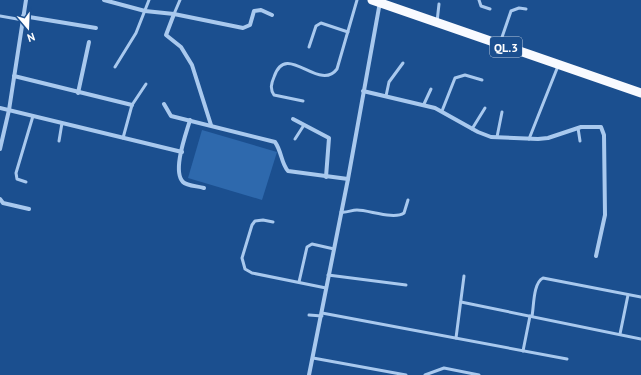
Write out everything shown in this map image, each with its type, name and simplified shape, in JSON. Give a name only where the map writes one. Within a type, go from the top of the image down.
[{"type":"highway","name":"QL.3","points":[[377,1],[641,93]]},
{"type":"street","points":[[0,149],[2,132],[9,110],[26,0]]},
{"type":"street","points":[[104,0],[146,11],[174,14],[243,28],[250,25],[254,11],[261,10],[272,15]]},
{"type":"street","points":[[309,375],[348,179],[377,1]]},
{"type":"street","points":[[174,14],[166,35],[181,47],[192,65],[211,125]]},
{"type":"street","points":[[23,18],[96,28]]},
{"type":"street","points":[[78,92],[89,42]]},
{"type":"street","points":[[14,76],[132,105]]},
{"type":"street","points":[[363,91],[424,104],[442,111],[472,129],[491,137],[529,139],[548,138],[578,128],[601,127],[604,133],[605,215],[596,256]]},
{"type":"street","points":[[164,104],[171,116],[276,142],[282,154],[284,165],[288,171],[348,179]]},
{"type":"street","points":[[0,108],[182,152]]},
{"type":"street","points":[[292,119],[329,138],[326,177]]},
{"type":"street","points":[[190,120],[179,164],[179,176],[185,183],[204,188]]},
{"type":"street","points":[[0,201],[29,209]]},
{"type":"lane","points":[[115,67],[136,33],[146,11],[149,0]]},
{"type":"lane","points":[[174,14],[180,0]]},
{"type":"lane","points":[[302,101],[274,95],[271,91],[277,68],[280,64],[287,63],[322,76],[334,74],[337,69],[357,0]]},
{"type":"lane","points":[[479,0],[481,6],[490,9]]},
{"type":"lane","points":[[437,22],[439,4]]},
{"type":"lane","points":[[500,44],[511,11],[519,8],[526,10]]},
{"type":"lane","points":[[0,16],[23,18]]},
{"type":"lane","points":[[309,47],[316,26],[321,22],[348,32]]},
{"type":"lane","points":[[386,96],[389,82],[403,63]]},
{"type":"lane","points":[[529,139],[558,65]]},
{"type":"lane","points":[[442,111],[454,78],[465,75],[482,80]]},
{"type":"lane","points":[[123,138],[132,105],[146,84]]},
{"type":"lane","points":[[424,104],[431,89]]},
{"type":"lane","points":[[472,129],[485,108]]},
{"type":"lane","points":[[498,137],[502,112]]},
{"type":"lane","points":[[26,182],[17,179],[16,173],[33,116]]},
{"type":"lane","points":[[60,141],[62,123]]},
{"type":"lane","points":[[295,139],[304,125]]},
{"type":"lane","points":[[578,128],[580,141]]},
{"type":"lane","points":[[341,212],[347,213],[357,210],[397,216],[404,213],[408,200]]},
{"type":"lane","points":[[273,222],[255,221],[252,225],[242,258],[242,265],[245,269],[252,273],[326,288]]},
{"type":"lane","points":[[299,282],[308,247],[312,244],[334,249]]},
{"type":"lane","points":[[328,275],[406,285]]},
{"type":"lane","points":[[456,338],[464,276]]},
{"type":"lane","points":[[523,351],[536,288],[540,280],[543,278],[641,297]]},
{"type":"lane","points":[[620,334],[628,295]]},
{"type":"lane","points":[[461,302],[641,339]]},
{"type":"lane","points":[[309,315],[322,315],[567,359]]},
{"type":"lane","points":[[313,358],[406,375]]},
{"type":"lane","points":[[426,375],[444,368],[476,375]]},
{"type":"shaded area","points":[[202,130],[277,152],[262,200],[188,178]]}]
